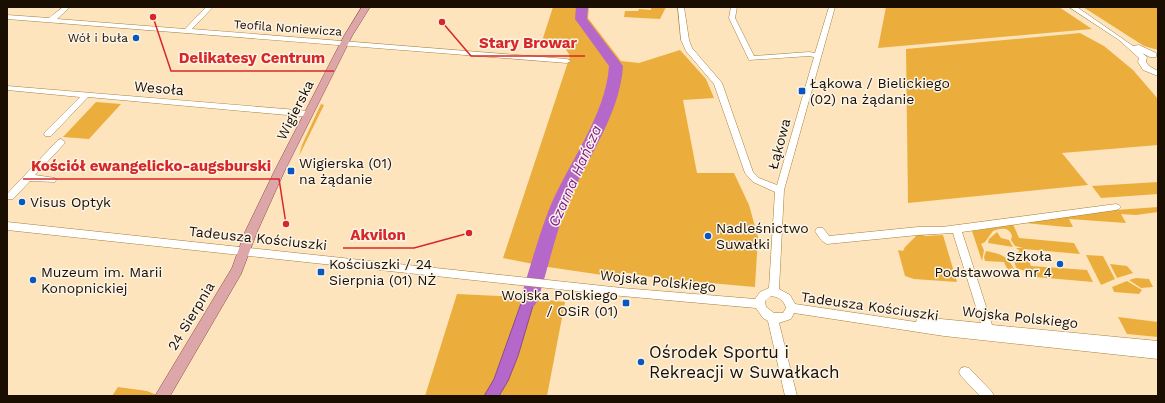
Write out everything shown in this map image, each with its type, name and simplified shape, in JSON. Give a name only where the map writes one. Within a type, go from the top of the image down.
[{"type":"main road","name":"Wigierska","points":[[244,251],[270,191],[344,43],[366,7]]},
{"type":"main road","name":"24 Sierpnia","points":[[162,396],[237,270],[244,251]]},
{"type":"street","points":[[50,21],[67,7]]},
{"type":"street","points":[[187,31],[210,7]]},
{"type":"street","points":[[681,7],[685,40],[689,49],[718,83],[750,175],[756,180],[780,190]]},
{"type":"street","points":[[734,7],[732,18],[752,58],[809,54],[818,56]]},
{"type":"street","name":"Łąkowa","points":[[774,292],[777,216],[780,190],[832,7]]},
{"type":"street","points":[[1072,7],[1121,39],[1143,57],[1155,55]]},
{"type":"street","name":"Teofila Noniewicza","points":[[7,17],[567,61]]},
{"type":"street","points":[[1121,39],[1155,55]]},
{"type":"street","points":[[1143,57],[1142,60],[1144,66],[1158,74]]},
{"type":"street","name":"Wesoła","points":[[7,88],[309,114]]},
{"type":"street","points":[[48,134],[86,95]]},
{"type":"street","points":[[10,196],[61,142]]},
{"type":"street","points":[[27,178],[52,180]]},
{"type":"street","points":[[820,231],[827,240],[957,230],[1014,220],[1116,207]]},
{"type":"street","name":"Tadeusza Kościuszki","points":[[7,226],[554,284]]},
{"type":"street","points":[[957,230],[988,328]]},
{"type":"street","name":"Wojska Polskiego","points":[[554,284],[759,304]]},
{"type":"street","points":[[774,292],[785,296],[791,308],[788,316],[784,318],[773,318],[764,312],[759,304],[762,295],[774,292]]},
{"type":"street","name":"Tadeusza Kościuszki","points":[[791,308],[879,320],[944,331]]},
{"type":"street","points":[[773,318],[791,396]]},
{"type":"street","name":"Wojska Polskiego","points":[[879,320],[937,323],[1158,346]]},
{"type":"street","name":"Wojska Polskiego","points":[[944,331],[1158,354]]},
{"type":"street","points":[[965,372],[988,396]]},
{"type":"shaded area","points":[[553,7],[589,7],[588,18],[621,61],[639,63],[680,50],[706,79],[714,98],[683,100],[697,173],[734,173],[749,205],[758,237],[755,287],[664,279],[622,272],[616,277],[548,267],[503,258],[570,56],[562,43],[542,41]]},
{"type":"shaded area","points":[[651,7],[666,7],[660,19],[624,17],[625,11],[638,11],[639,9],[651,10]]},
{"type":"shaded area","points":[[886,7],[1059,7],[1092,29],[878,48]]},
{"type":"shaded area","points":[[1083,7],[1158,7],[1158,50],[1144,46]]},
{"type":"shaded area","points":[[1080,33],[1104,46],[1133,70],[1158,99],[1158,145],[1062,153],[1088,185],[908,203],[906,49]]},
{"type":"shaded area","points":[[96,102],[121,104],[89,139],[63,137]]},
{"type":"shaded area","points":[[321,104],[324,105],[299,156],[302,145]]},
{"type":"shaded area","points":[[1158,182],[1158,194],[1101,198],[1092,186]]},
{"type":"shaded area","points":[[1158,207],[1158,212],[1136,215],[1121,214],[1126,223],[1069,219],[1073,227],[1066,227],[1025,223],[1102,211]]},
{"type":"shaded area","points":[[1020,222],[1024,224],[1013,224],[1019,238],[1074,243],[1080,254],[1024,249],[1031,266],[1087,270],[1093,282],[1035,277],[1034,274],[1016,268],[1014,260],[1016,253],[1020,251],[1016,248],[1023,248],[1015,246],[1011,240],[1011,233],[1004,229],[993,231],[985,242],[981,244],[984,250],[982,261],[972,231],[999,227],[1007,223]]},
{"type":"shaded area","points":[[997,232],[1001,238],[1009,240],[1013,247],[988,243],[989,239]]},
{"type":"shaded area","points":[[918,234],[926,236],[943,235],[957,282],[914,279],[905,276],[898,250],[903,251]]},
{"type":"shaded area","points":[[986,251],[1006,258],[1017,275],[1010,275],[1004,262],[985,261],[984,257]]},
{"type":"shaded area","points":[[1086,255],[1103,256],[1115,279],[1101,285]]},
{"type":"shaded area","points":[[1110,264],[1127,266],[1133,273],[1117,278]]},
{"type":"shaded area","points":[[1136,278],[1149,279],[1153,287],[1141,288],[1129,280]]},
{"type":"shaded area","points":[[529,281],[540,282],[518,356],[508,381],[499,396],[484,396],[494,379]]},
{"type":"shaded area","points":[[1127,281],[1142,290],[1139,294],[1114,292],[1112,287]]},
{"type":"shaded area","points":[[457,294],[523,297],[565,302],[547,396],[425,396]]},
{"type":"shaded area","points":[[1118,317],[1158,322],[1158,337],[1127,334]]},
{"type":"shaded area","points":[[118,387],[147,391],[159,396],[112,396]]},
{"type":"waterway","name":"Czarna Hańcza","points":[[529,300],[556,212],[609,101],[615,81],[616,66],[581,19],[582,7]]},
{"type":"place","name":"Delikatesy Centrum","points":[[153,17]]},
{"type":"place","name":"Stary Browar","points":[[442,22]]},
{"type":"place","name":"Wół i buła","points":[[136,38]]},
{"type":"place","name":"Łąkowa / Bielickiego (02) na żądanie","points":[[802,91]]},
{"type":"place","name":"Wigierska (01) na żądanie","points":[[291,171]]},
{"type":"place","name":"Visus Optyk","points":[[22,202]]},
{"type":"place","name":"Kościół ewangelicko-augsburski","points":[[286,224]]},
{"type":"place","name":"Akvilon","points":[[469,233]]},
{"type":"place","name":"Nadleśnictwo Suwałki","points":[[708,236]]},
{"type":"place","name":"Szkoła Podstawowa nr 4","points":[[1060,264]]},
{"type":"place","name":"Kościuszki / 24 Sierpnia (01) NŻ","points":[[321,272]]},
{"type":"place","name":"Muzeum im. Marii Konopnickiej","points":[[33,280]]},
{"type":"place","name":"Wojska Polskiego / OSiR (01)","points":[[626,303]]},
{"type":"place","name":"Ośrodek Sportu i Rekreacji w Suwałkach","points":[[641,362]]}]
